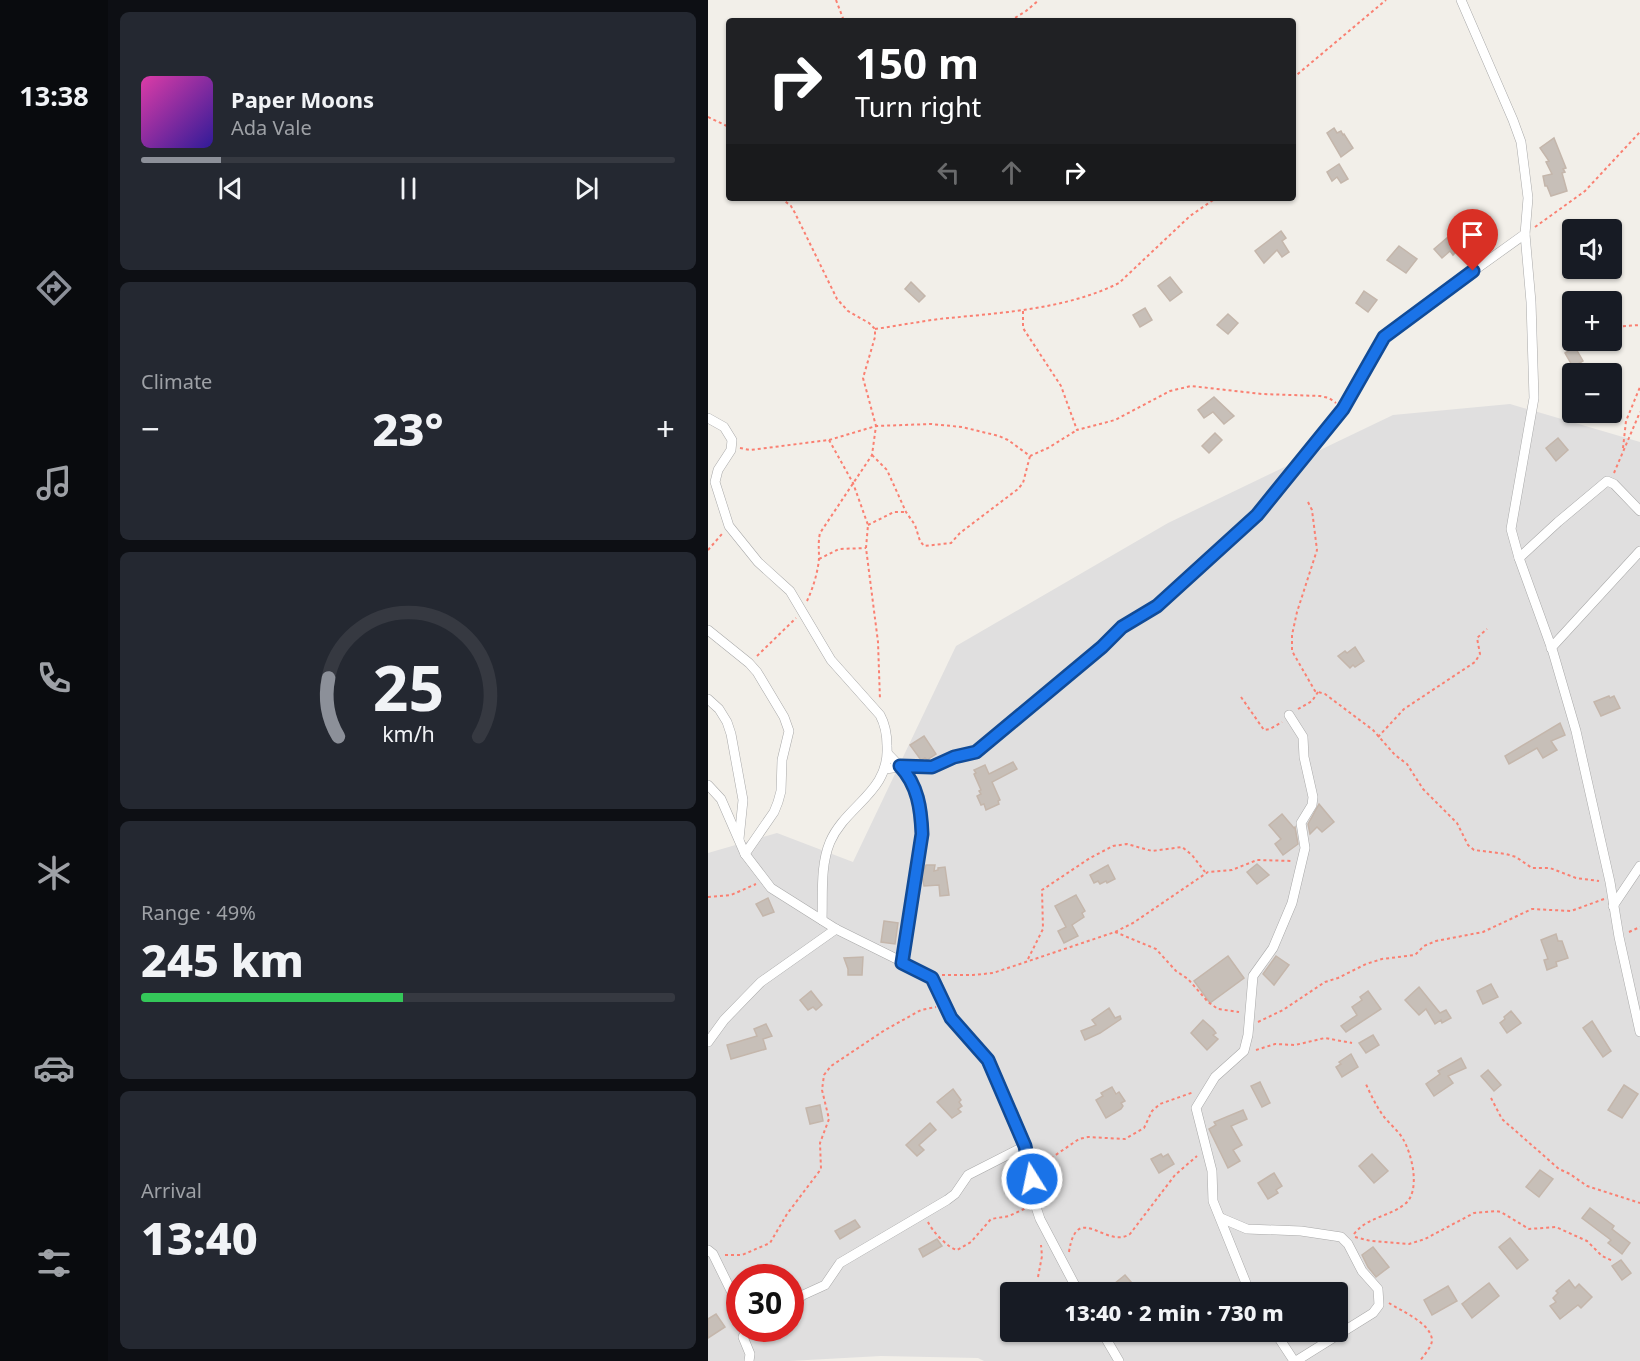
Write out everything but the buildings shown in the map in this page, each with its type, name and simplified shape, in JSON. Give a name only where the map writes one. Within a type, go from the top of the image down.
[{"type":"street","points":[[1461,0],[1521,142],[1528,198],[1525,234],[1532,302],[1534,398],[1511,522],[1512,536],[1551,648],[1576,731],[1610,882],[1619,937],[1640,1032]]},
{"type":"street","points":[[885,769],[900,766],[932,767],[954,757],[981,750],[1003,728],[1102,647],[1122,627],[1157,606],[1257,515],[1343,409],[1384,337],[1525,234]]},
{"type":"street","points":[[708,418],[724,427],[732,445],[715,476],[729,526],[758,562],[786,586],[831,660],[880,715],[885,724],[888,754],[885,769],[877,784],[837,830],[830,843],[824,866],[822,920]]},
{"type":"street","points":[[1519,558],[1558,522],[1610,481],[1640,511]]},
{"type":"street","points":[[1551,648],[1640,551]]},
{"type":"street","points":[[708,630],[757,672],[789,731],[782,760],[781,791],[778,802],[774,812],[745,854]]},
{"type":"street","points":[[708,699],[719,709],[731,734],[743,800],[738,842]]},
{"type":"street","points":[[1246,1282],[1213,1201],[1212,1171],[1196,1113],[1197,1104],[1220,1071],[1242,1055],[1247,1045],[1253,976],[1273,948],[1288,913],[1302,861],[1305,848],[1301,823],[1312,805],[1313,797],[1304,757],[1303,737],[1289,716]]},
{"type":"street","points":[[888,754],[911,779],[921,819],[922,834],[902,963]]},
{"type":"street","points":[[708,785],[721,799],[745,854],[771,888],[836,929],[927,974],[934,981],[951,1018],[983,1052],[993,1068],[1025,1146],[1035,1204],[1040,1219],[1073,1282]]},
{"type":"street","points":[[1612,901],[1640,866]]},
{"type":"street","points":[[708,1042],[724,1020],[761,982],[836,929]]},
{"type":"street","points":[[804,1295],[825,1285],[840,1263],[951,1197],[968,1175],[1025,1146]]},
{"type":"street","points":[[1221,1218],[1247,1230],[1301,1231],[1337,1235],[1348,1244],[1362,1271],[1379,1292],[1379,1305],[1373,1313],[1295,1361],[1282,1342]]},
{"type":"street","points":[[711,1252],[726,1281]]},
{"type":"street","points":[[744,1342],[750,1354],[749,1361]]},
{"type":"street","points":[[1108,1342],[1119,1361]]},
{"type":"path","points":[[836,0],[843,18]]},
{"type":"path","points":[[1015,18],[1039,0]]},
{"type":"path","points":[[1296,75],[1386,0]]},
{"type":"path","points":[[708,117],[726,126]]},
{"type":"path","points":[[1525,234],[1584,191],[1640,132]]},
{"type":"path","points":[[749,663],[789,627],[812,592],[819,559],[820,533],[872,455],[876,426],[863,378],[875,337],[875,329],[870,323],[848,311],[837,299],[795,213],[785,201]]},
{"type":"path","points":[[875,329],[1023,311],[1089,295],[1119,283],[1190,216],[1212,201]]},
{"type":"path","points":[[1023,311],[1023,328],[1061,386],[1077,430]]},
{"type":"path","points":[[1622,326],[1640,325]]},
{"type":"path","points":[[1030,456],[1077,430],[1116,420],[1170,391],[1191,386],[1262,394],[1320,396],[1329,398],[1343,409]]},
{"type":"path","points":[[1622,453],[1626,421],[1640,387]]},
{"type":"path","points":[[1610,481],[1640,412]]},
{"type":"path","points":[[732,445],[750,450],[829,440],[876,426],[915,424],[962,427],[999,436],[1030,456]]},
{"type":"path","points":[[829,440],[853,483],[868,525],[866,548],[878,642],[880,715]]},
{"type":"path","points":[[872,455],[887,470],[906,512],[915,525],[921,544],[924,546],[951,543],[960,533],[1018,489],[1023,483],[1030,456]]},
{"type":"path","points":[[1308,502],[1312,510],[1317,550],[1297,612],[1292,635],[1292,651],[1311,687],[1325,694],[1378,736],[1395,755],[1407,764],[1423,789],[1457,823],[1468,845],[1474,850],[1511,855],[1532,868],[1550,868],[1576,878],[1610,882]]},
{"type":"path","points":[[868,525],[894,512],[906,512]]},
{"type":"path","points":[[708,550],[729,526]]},
{"type":"path","points":[[819,559],[839,549],[866,548]]},
{"type":"path","points":[[1378,736],[1404,709],[1475,662],[1480,654],[1477,638],[1487,629]]},
{"type":"path","points":[[1241,697],[1264,730],[1270,729],[1312,701],[1318,692]]},
{"type":"path","points":[[1028,959],[1043,929],[1042,890],[1090,858],[1113,846],[1127,844],[1152,851],[1182,847],[1192,855],[1205,873]]},
{"type":"path","points":[[927,974],[993,973],[1028,959],[1115,932],[1133,923],[1205,873],[1232,870],[1262,859],[1302,861]]},
{"type":"path","points":[[708,897],[738,893],[763,880]]},
{"type":"path","points":[[1249,1025],[1270,1018],[1325,982],[1366,964],[1382,959],[1415,955],[1424,946],[1436,941],[1484,932],[1532,909],[1571,911],[1612,901]]},
{"type":"path","points":[[1619,937],[1640,927]]},
{"type":"path","points":[[1115,932],[1156,949],[1210,1004],[1218,1009],[1229,1012],[1250,1011]]},
{"type":"path","points":[[711,1252],[742,1255],[770,1243],[787,1214],[816,1177],[822,1165],[820,1143],[829,1119],[822,1089],[824,1075],[831,1066],[885,1030],[921,1010],[933,1007],[947,1010]]},
{"type":"path","points":[[1242,1055],[1275,1044],[1295,1045],[1325,1038],[1352,1042]]},
{"type":"path","points":[[1365,1082],[1384,1118],[1403,1139],[1412,1166],[1413,1186],[1411,1197],[1404,1204],[1366,1222],[1353,1236],[1371,1241],[1409,1244],[1425,1239],[1480,1211],[1496,1211],[1529,1228],[1556,1227],[1587,1241],[1602,1256],[1613,1261]]},
{"type":"path","points":[[1031,1172],[1079,1139],[1129,1137],[1144,1128],[1152,1111],[1160,1104],[1208,1087]]},
{"type":"path","points":[[1491,1098],[1502,1119],[1559,1169],[1570,1173],[1587,1186],[1640,1203]]},
{"type":"path","points":[[1067,1270],[1074,1233],[1089,1227],[1109,1236],[1125,1237],[1175,1175],[1206,1150]]},
{"type":"path","points":[[924,1214],[935,1234],[945,1240],[954,1250],[968,1245],[991,1219],[1008,1216],[1035,1204]]},
{"type":"path","points":[[1038,1277],[1042,1256],[1041,1239]]},
{"type":"path","points":[[1379,1292],[1390,1303],[1422,1323],[1427,1329],[1432,1341],[1420,1361]]},
{"type":"shaded area","points":[[1510,404],[1562,419],[1562,423],[1575,423],[1640,442],[1640,1361],[984,1361],[978,1358],[881,1356],[789,1361],[708,1361],[708,853],[777,833],[853,862],[956,646],[1168,523],[1393,415]]},
{"type":"route","points":[[1032,1179],[1025,1146],[993,1068],[983,1052],[951,1018],[932,978],[902,963],[922,834],[914,784],[900,766],[932,767],[954,757],[981,750],[1003,728],[1102,647],[1118,630],[1157,606],[1264,507],[1343,409],[1384,337],[1473,271]]}]
